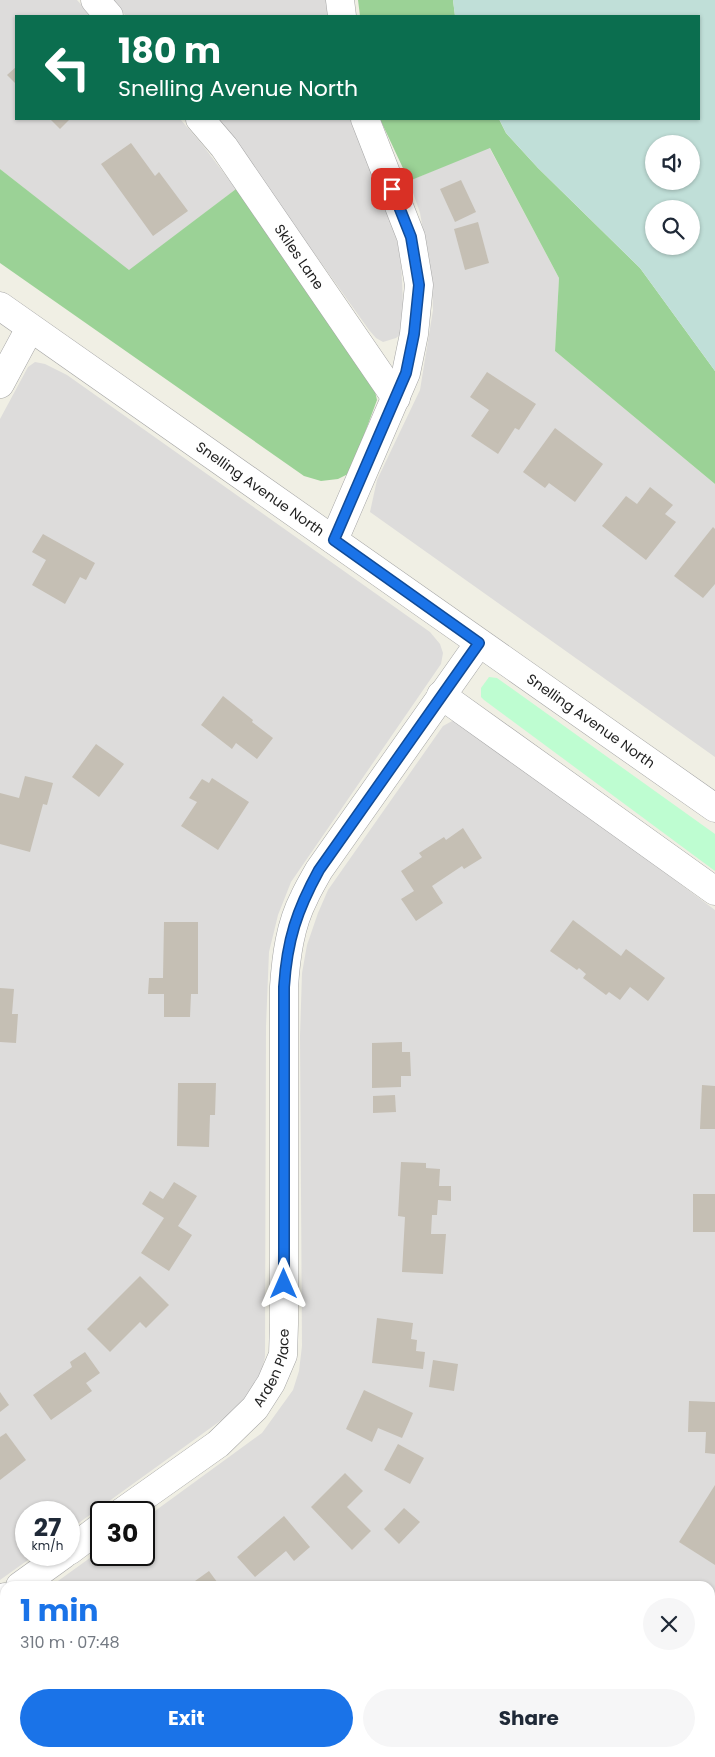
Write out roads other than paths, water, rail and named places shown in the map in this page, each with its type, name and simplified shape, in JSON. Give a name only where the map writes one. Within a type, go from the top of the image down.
[{"type":"street","points":[[95,0],[108,15]]},
{"type":"street","points":[[340,0],[342,15]]},
{"type":"street","name":"Skiles Lane","points":[[201,120],[224,146],[396,398]]},
{"type":"street","points":[[334,540],[406,373],[414,334],[419,285],[411,237],[365,120]]},
{"type":"street","name":"Snelling Avenue North","points":[[0,306],[715,808]]},
{"type":"street","points":[[0,384],[30,328]]},
{"type":"street","name":"Arden Place","points":[[138,1501],[218,1444],[255,1408],[271,1383],[282,1354],[284,1324],[284,987],[288,949],[303,900],[319,870],[479,643]]},
{"type":"street","points":[[441,695],[715,891]]},
{"type":"street","points":[[27,1581],[48,1566]]}]
